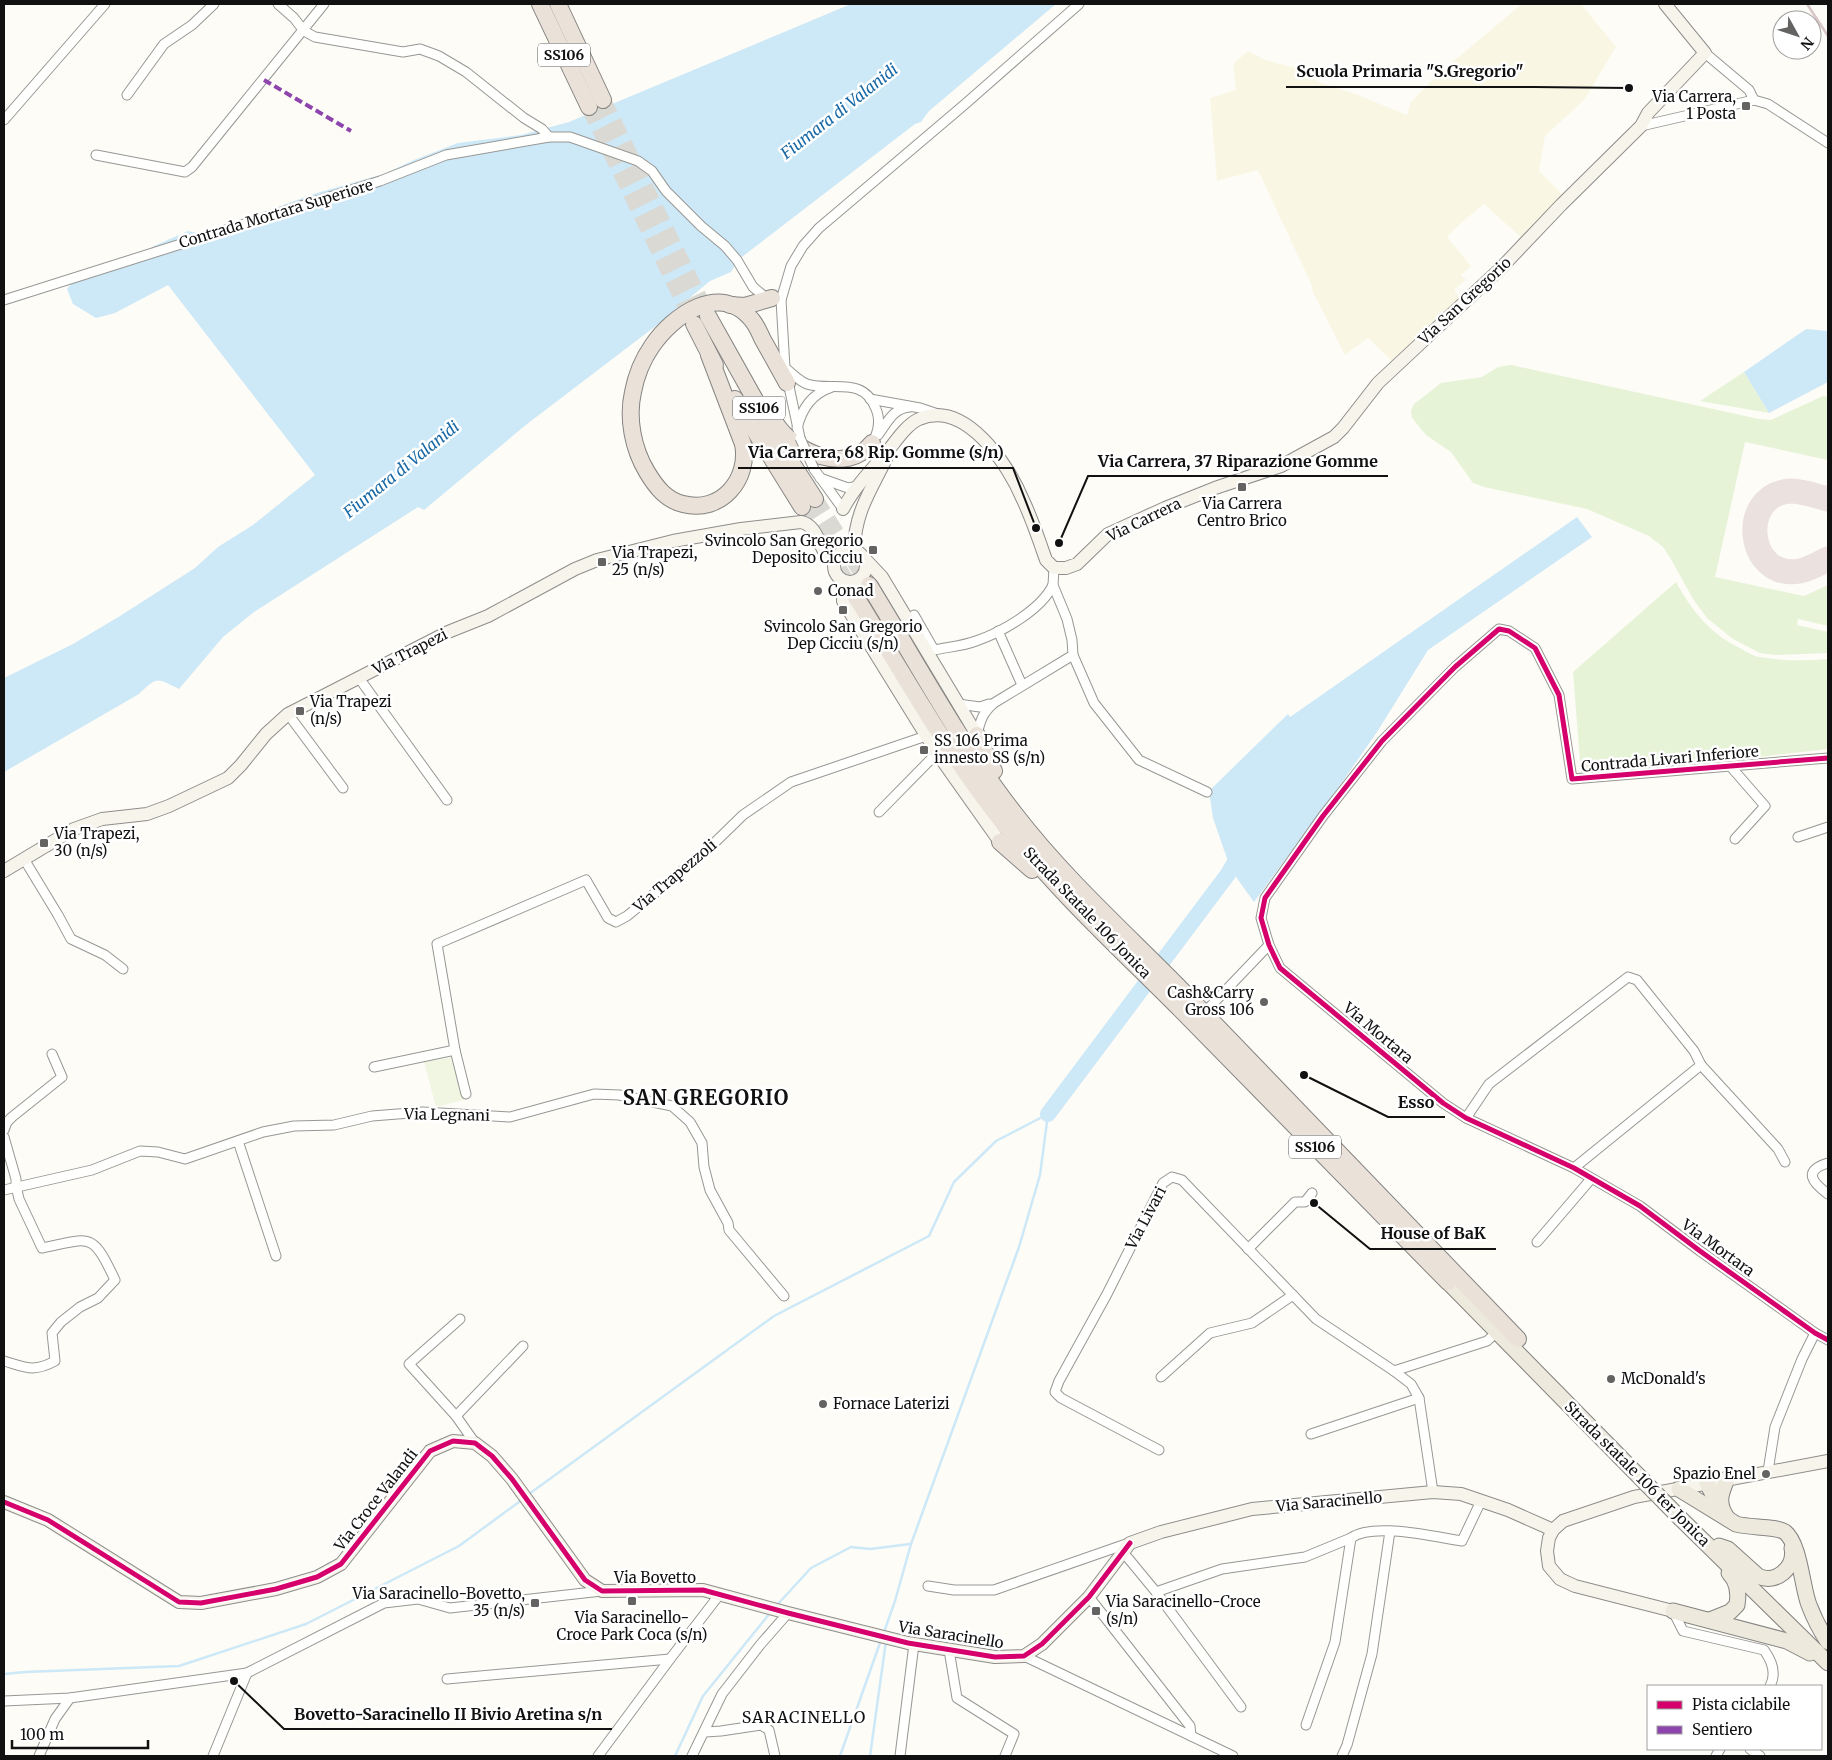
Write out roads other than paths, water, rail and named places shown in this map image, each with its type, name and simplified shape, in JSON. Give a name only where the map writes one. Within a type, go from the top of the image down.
[{"type":"highway","name":"SS106","points":[[540,4],[596,103],[558,4]]},
{"type":"highway","points":[[709,356],[741,436],[745,459],[742,474],[728,494],[714,502],[691,506],[676,502],[663,494],[643,466],[632,429],[630,410],[640,368],[652,346],[664,331],[681,317],[702,305],[719,302],[744,306],[777,299]]},
{"type":"highway","points":[[730,305],[742,311],[752,320],[786,376]]},
{"type":"highway","name":"SS106","points":[[701,320],[722,343],[781,446],[808,503],[768,456],[709,356],[701,320]]},
{"type":"highway","points":[[722,343],[779,429],[799,446],[815,453],[842,460],[856,456],[872,444]]},
{"type":"highway","name":"Strada Statale 106 Jonica","points":[[869,585],[973,754],[1015,814],[1100,919],[1452,1278]]},
{"type":"highway","name":"Strada Statale 106 Jonica","points":[[854,594],[963,769],[1004,824],[1080,910],[1100,919]]},
{"type":"highway","points":[[977,735],[1015,814]]},
{"type":"highway","points":[[1000,842],[1080,910]]},
{"type":"highway","name":"Strada Statale 106 Jonica","points":[[1187,1006],[1204,1013],[1452,1278]]},
{"type":"highway","name":"Strada statale 106 ter Jonica","points":[[1452,1278],[1518,1339]]},
{"type":"main road","name":"Strada statale 106 ter Jonica","points":[[1452,1278],[1496,1332],[1623,1454],[1828,1664]]},
{"type":"main road","name":"Strada statale 106 ter Jonica","points":[[1518,1339],[1623,1454]]},
{"type":"main road","points":[[1720,1513],[1720,1494],[1727,1479]]},
{"type":"main road","points":[[1708,1483],[1720,1513]]},
{"type":"main road","points":[[1679,1489],[1746,1527],[1778,1529],[1785,1533],[1790,1539],[1798,1561],[1808,1603],[1819,1629],[1828,1642]]},
{"type":"main road","points":[[1710,1620],[1730,1612],[1737,1605],[1737,1586],[1720,1552],[1728,1549],[1758,1576],[1772,1579],[1790,1565],[1793,1554],[1790,1539]]},
{"type":"main road","name":"Strada statale 106 ter Jonica","points":[[1720,1552],[1828,1651]]},
{"type":"main road","points":[[1673,1611],[1787,1641],[1803,1648],[1828,1664]]},
{"type":"street","points":[[4,120],[105,4]]},
{"type":"street","points":[[127,96],[164,44],[192,25],[214,4]]},
{"type":"street","points":[[278,4],[294,18],[304,31],[316,37],[403,52],[420,49],[439,56],[466,72],[524,118],[542,129],[549,137]]},
{"type":"street","points":[[96,155],[185,172],[192,167],[324,4]]},
{"type":"street","points":[[977,735],[882,578],[859,554],[844,550],[834,562],[835,573],[843,581],[853,582],[862,577],[866,568],[859,554],[855,532],[843,509],[819,478],[798,434],[786,376],[777,299],[791,266],[803,246],[819,228],[1079,4]]},
{"type":"street","points":[[1666,4],[1704,53],[1749,90],[1754,100]]},
{"type":"street","name":"Via San Gregorio","points":[[1281,466],[1312,450],[1343,428],[1378,383],[1501,268],[1561,205],[1641,126],[1648,113],[1704,53]]},
{"type":"street","points":[[1641,126],[1754,100],[1768,104],[1828,143]]},
{"type":"street","name":"Contrada Mortara Superiore","points":[[4,300],[380,181],[446,155],[549,137],[570,137],[638,161],[652,171],[666,191],[738,260],[753,287],[765,297],[777,299]]},
{"type":"street","points":[[786,376],[808,384],[856,388],[870,399],[876,409],[879,421],[877,433],[872,444]]},
{"type":"street","points":[[798,434],[804,406],[820,393],[837,386]]},
{"type":"street","points":[[870,399],[920,408],[953,418],[966,425],[994,451],[1023,499],[1046,560],[1054,568],[1053,585],[1041,602],[1016,621],[975,642],[934,650],[914,615]]},
{"type":"street","points":[[872,444],[898,410],[907,407],[920,408]]},
{"type":"street","points":[[843,509],[858,486],[908,427],[919,419],[941,414]]},
{"type":"street","points":[[855,532],[860,510],[895,442]]},
{"type":"street","name":"Via Carrera","points":[[1054,568],[1066,568],[1077,564],[1108,534],[1156,512],[1215,488],[1281,466]]},
{"type":"street","points":[[819,478],[848,488],[858,486]]},
{"type":"street","points":[[843,509],[852,513],[860,510]]},
{"type":"street","name":"Via Trapezi","points":[[4,871],[74,829],[102,818],[147,814],[169,806],[228,778],[266,734],[288,714],[448,632],[488,616],[575,569],[597,560],[673,542],[741,529],[801,522],[809,524],[814,530],[826,554],[834,562]]},
{"type":"street","points":[[843,581],[843,601],[937,753],[1000,842]]},
{"type":"street","points":[[1053,585],[1067,619],[1073,655],[1094,703],[1139,760],[1207,792]]},
{"type":"street","name":"Contrada Livari Inferiore","points":[[1499,629],[1509,630],[1535,648],[1559,695],[1572,779],[1828,758]]},
{"type":"street","name":"Via Mortara","points":[[1499,629],[1455,667],[1382,741],[1323,816],[1265,898],[1261,918],[1269,945],[1280,968],[1428,1091],[1466,1118],[1574,1168],[1640,1206],[1700,1252],[1815,1333],[1828,1340]]},
{"type":"street","points":[[998,631],[1022,685]]},
{"type":"street","points":[[977,735],[985,710],[1022,685],[1073,655]]},
{"type":"street","points":[[359,678],[447,800]]},
{"type":"street","points":[[958,704],[980,708],[994,703]]},
{"type":"street","points":[[288,714],[343,788]]},
{"type":"street","name":"Via Trapezzoli","points":[[455,1050],[437,944],[586,880],[608,918],[616,922],[627,916],[705,852],[743,815],[791,782],[926,736]]},
{"type":"street","points":[[879,812],[937,753]]},
{"type":"street","points":[[1731,767],[1765,806],[1735,839]]},
{"type":"street","points":[[1798,837],[1828,827]]},
{"type":"street","points":[[24,859],[71,939],[105,955],[123,969]]},
{"type":"street","points":[[1204,1013],[1269,945]]},
{"type":"street","points":[[1466,1118],[1489,1084],[1628,977],[1637,980],[1694,1051],[1701,1065],[1778,1149],[1786,1162]]},
{"type":"street","points":[[374,1068],[455,1050],[466,1094]]},
{"type":"street","points":[[4,1130],[6,1122],[62,1078],[52,1054]]},
{"type":"street","points":[[1574,1168],[1701,1065]]},
{"type":"street","name":"Via Legnani","points":[[4,1190],[92,1170],[140,1152],[158,1152],[185,1159],[262,1132],[294,1126],[334,1125],[372,1116],[423,1112],[510,1117],[594,1094],[619,1094],[672,1106],[690,1122],[702,1143],[704,1167],[710,1190],[728,1223],[729,1230],[784,1296]]},
{"type":"street","points":[[4,1137],[16,1179],[16,1186],[26,1216],[42,1248],[84,1239],[94,1243],[108,1264],[115,1280],[98,1298],[80,1307],[60,1322],[52,1333],[55,1361],[46,1366],[26,1369],[4,1360]]},
{"type":"street","points":[[238,1141],[276,1256]]},
{"type":"street","points":[[1828,1163],[1820,1166],[1814,1172],[1812,1180],[1828,1194]]},
{"type":"street","name":"Via Livari","points":[[1159,1450],[1061,1398],[1055,1392],[1163,1183],[1172,1177],[1182,1180],[1316,1319],[1411,1384],[1419,1398],[1434,1492]]},
{"type":"street","points":[[1537,1242],[1591,1179]]},
{"type":"street","points":[[1248,1249],[1295,1202],[1305,1202],[1312,1194]]},
{"type":"street","points":[[1161,1377],[1210,1333],[1252,1323],[1293,1296]]},
{"type":"street","points":[[460,1318],[409,1364],[456,1416],[475,1443]]},
{"type":"street","points":[[1394,1371],[1487,1341],[1496,1332]]},
{"type":"street","points":[[1768,1471],[1775,1427],[1802,1358],[1815,1333]]},
{"type":"street","points":[[456,1416],[524,1346]]},
{"type":"street","points":[[1311,1434],[1419,1398]]},
{"type":"street","name":"Via Croce Valandi","points":[[4,1502],[48,1520],[179,1602],[201,1603],[276,1589],[317,1577],[341,1564],[430,1451],[453,1441],[475,1443]]},
{"type":"street","name":"Via Bovetto","points":[[475,1443],[492,1456],[512,1479],[585,1580],[602,1591],[703,1590],[785,1612]]},
{"type":"street","points":[[1770,1685],[1774,1671],[1771,1660],[1764,1650],[1683,1632],[1673,1611],[1575,1586],[1560,1579],[1549,1566],[1547,1551],[1549,1538],[1563,1521],[1634,1497],[1828,1461]]},
{"type":"street","name":"Via Saracinello","points":[[785,1612],[911,1644],[995,1657],[1024,1656],[1042,1644],[1089,1598],[1126,1548],[1160,1532],[1252,1509],[1434,1492],[1460,1494],[1508,1510],[1554,1530]]},
{"type":"street","points":[[1156,1592],[1222,1569],[1305,1556],[1357,1534],[1390,1531],[1462,1542],[1481,1501]]},
{"type":"street","points":[[1342,1756],[1372,1654],[1390,1531]]},
{"type":"street","points":[[1306,1725],[1335,1642],[1351,1538]]},
{"type":"street","points":[[928,1586],[954,1590],[994,1590],[1126,1548],[1241,1707]]},
{"type":"street","points":[[4,1702],[70,1698],[247,1673],[384,1603],[418,1599],[450,1608],[602,1591]]},
{"type":"street","points":[[598,1756],[720,1594]]},
{"type":"street","points":[[1089,1598],[1190,1726],[1191,1736]]},
{"type":"street","points":[[692,1756],[722,1694],[785,1612]]},
{"type":"street","points":[[900,1756],[911,1644]]},
{"type":"street","points":[[949,1650],[957,1698],[1014,1734],[1005,1756]]},
{"type":"street","points":[[1024,1656],[1233,1756]]},
{"type":"street","points":[[447,1679],[670,1658]]},
{"type":"street","points":[[214,1756],[247,1673]]},
{"type":"street","points":[[39,1756],[60,1711],[70,1698]]},
{"type":"street","points":[[705,1732],[761,1725],[769,1730],[775,1756]]},
{"type":"water","name":"Fiumara di Valanidi","points":[[851,4],[1056,4],[929,111],[921,122],[915,124],[738,260],[731,272],[710,281],[661,322],[527,424],[424,510],[418,507],[254,612],[223,637],[179,689],[161,681],[154,682],[139,694],[4,772],[4,678],[73,644],[195,568],[218,547],[253,525],[315,475],[168,285],[115,313],[96,318],[73,304],[67,289],[74,280],[137,259],[154,246],[188,231],[201,234],[317,193],[384,174],[458,143],[521,135],[569,122]]},
{"type":"water","points":[[1806,329],[1828,331],[1828,382],[1769,413],[1744,372]]},
{"type":"water","points":[[1577,517],[1592,537],[1428,650],[1377,732],[1254,902],[1231,870],[1213,818],[1209,791],[1288,714],[1290,717]]},
{"type":"waterway","points":[[1048,1114],[1228,874],[1242,850]]},
{"type":"waterway","points":[[529,1494],[774,1316],[929,1236],[954,1182],[996,1141],[1048,1114]]},
{"type":"waterway","points":[[884,1632],[911,1544],[1019,1247],[1040,1175],[1048,1114]]},
{"type":"waterway","points":[[4,1674],[179,1666],[306,1624],[459,1546],[523,1499]]},
{"type":"waterway","points":[[777,1605],[811,1568],[851,1547],[870,1549],[910,1544]]},
{"type":"waterway","points":[[675,1756],[703,1696],[770,1613]]},
{"type":"waterway","points":[[840,1756],[881,1640]]},
{"type":"waterway","points":[[870,1756],[886,1641]]},
{"type":"tunnel","points":[[603,100],[708,316]]},
{"type":"tunnel","points":[[589,107],[694,323]]},
{"type":"tunnel","points":[[815,499],[869,585]]},
{"type":"tunnel","points":[[802,507],[854,594]]},
{"type":"railway","points":[[1807,4],[1828,36]]},
{"type":"place","name":"Scuola Primaria \"S.Gregorio\"","points":[[1629,88]]},
{"type":"place","name":"Via Carrera, 1 Posta","points":[[1746,106]]},
{"type":"place","name":"Via Carrera Centro Brico","points":[[1242,487]]},
{"type":"place","name":"Via Carrera, 68 Rip. Gomme (s/n)","points":[[1036,528]]},
{"type":"place","name":"Via Carrera, 37 Riparazione Gomme","points":[[1059,543]]},
{"type":"place","name":"Svincolo San Gregorio Deposito Cicciu","points":[[873,550]]},
{"type":"place","name":"Via Trapezi, 25 (n/s)","points":[[602,562]]},
{"type":"place","name":"Conad","points":[[818,591]]},
{"type":"place","name":"Svincolo San Gregorio Dep Cicciu (s/n)","points":[[843,610]]},
{"type":"place","name":"Via Trapezi (n/s)","points":[[300,711]]},
{"type":"place","name":"SS 106 Prima innesto SS (s/n)","points":[[924,750]]},
{"type":"place","name":"Via Trapezi, 30 (n/s)","points":[[44,843]]},
{"type":"place","name":"Cash&Carry Gross 106","points":[[1264,1002]]},
{"type":"place","name":"Esso","points":[[1304,1075]]},
{"type":"place","name":"House of BaK","points":[[1314,1203]]},
{"type":"place","name":"McDonald's","points":[[1611,1379]]},
{"type":"place","name":"Fornace Laterizi","points":[[823,1404]]},
{"type":"place","name":"Spazio Enel","points":[[1766,1474]]},
{"type":"place","name":"Via Saracinello- Croce Park Coca (s/n)","points":[[632,1601]]},
{"type":"place","name":"Via Saracinello-Bovetto, 35 (n/s)","points":[[535,1603]]},
{"type":"place","name":"Via Saracinello-Croce (s/n)","points":[[1096,1611]]},
{"type":"place","name":"Bovetto-Saracinello II Bivio Aretina s/n","points":[[234,1681]]},
{"type":"district","name":"SAN GREGORIO","points":[[706,1098]]},
{"type":"district","name":"SARACINELLO","points":[[804,1717]]}]
